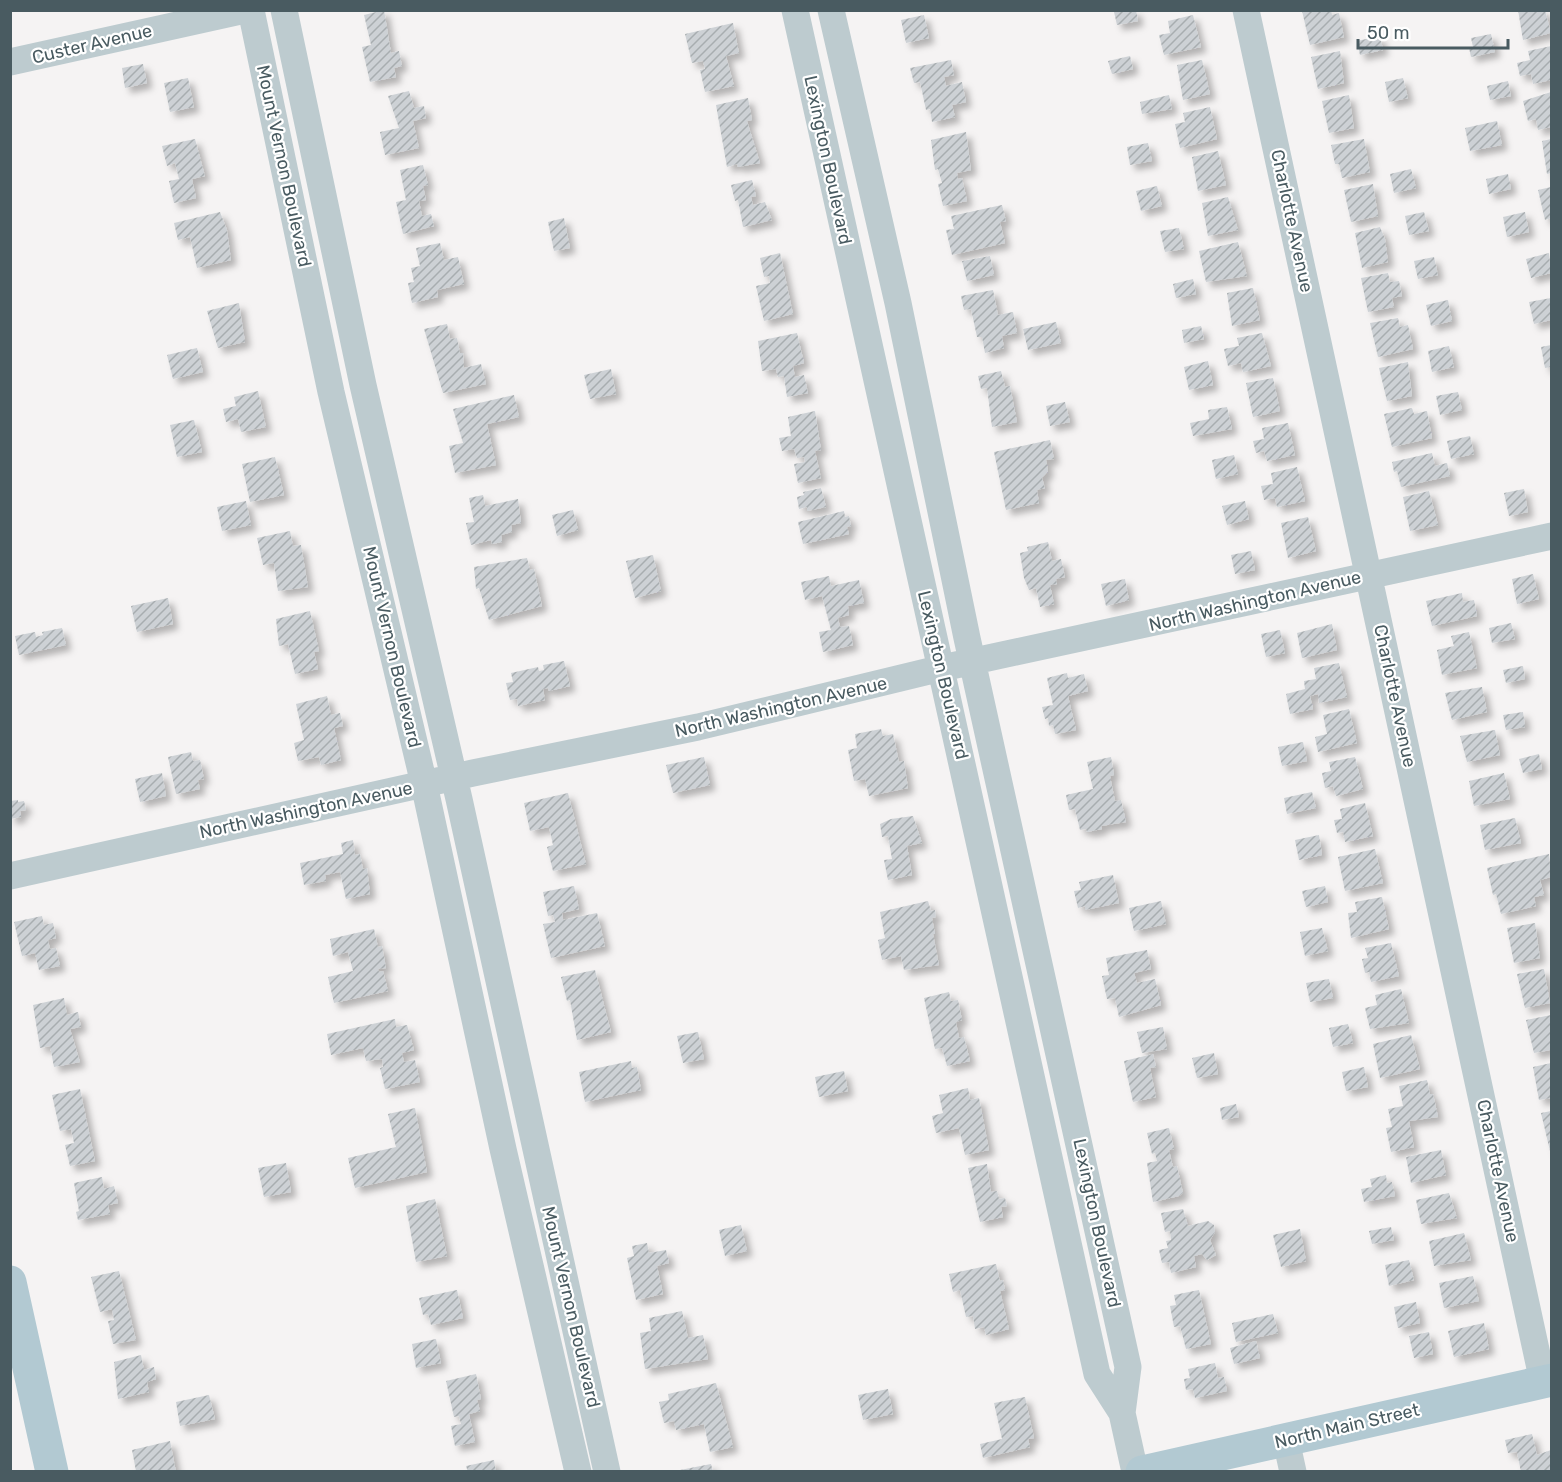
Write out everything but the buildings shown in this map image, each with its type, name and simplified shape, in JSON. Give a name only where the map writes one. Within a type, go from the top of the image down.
[{"type":"main road","points":[[10,1282],[52,1472]]},
{"type":"main road","name":"North Main Street","points":[[1142,1472],[1547,1381]]},
{"type":"street","name":"Custer Avenue","points":[[10,62],[245,10]]},
{"type":"street","name":"Mount Vernon Boulevard","points":[[251,10],[331,392],[424,784],[503,1149],[578,1472]]},
{"type":"street","name":"Mount Vernon Boulevard","points":[[284,10],[363,385],[454,778],[607,1472]]},
{"type":"street","name":"Lexington Boulevard","points":[[795,10],[1097,1374],[1122,1413]]},
{"type":"street","name":"Lexington Boulevard","points":[[831,10],[898,303],[972,662],[1128,1367],[1122,1413],[1135,1472]]},
{"type":"street","name":"Charlotte Avenue","points":[[1246,10],[1547,1381]]},
{"type":"street","points":[[860,310],[898,303]]},
{"type":"street","points":[[331,392],[363,385]]},
{"type":"street","name":"North Washington Avenue","points":[[10,876],[424,784],[698,727],[972,662],[1551,537]]},
{"type":"street","points":[[1024,1039],[1055,1033]]},
{"type":"street","points":[[503,1149],[534,1142]]},
{"type":"street","points":[[1286,1440],[1293,1472]]}]
